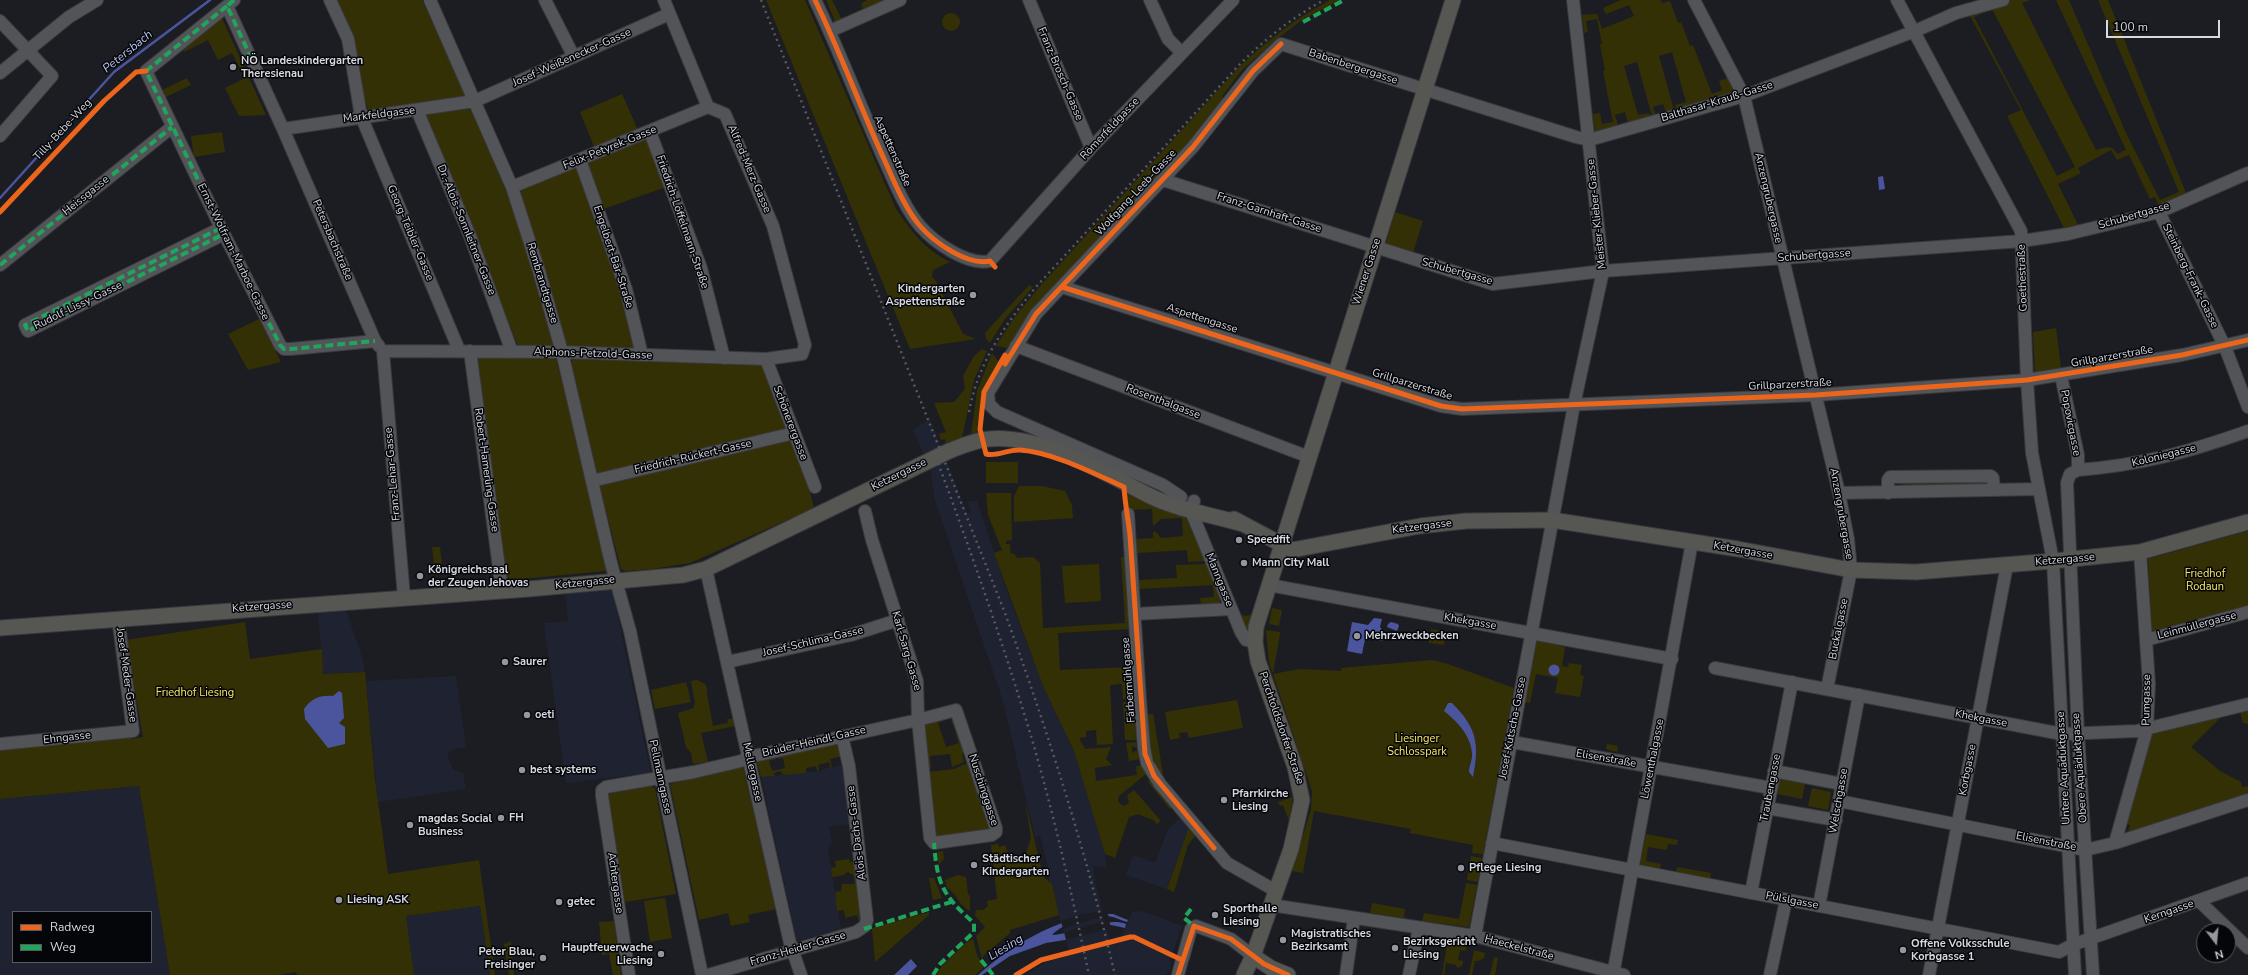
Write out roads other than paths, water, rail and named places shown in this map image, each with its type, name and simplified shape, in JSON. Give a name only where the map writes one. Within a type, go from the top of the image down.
[{"type":"main road","name":"Wiener Gasse","points":[[1282,546],[1335,372],[1453,0]]},
{"type":"main road","name":"Ketzergasse","points":[[0,628],[683,575],[706,569],[949,451],[976,441],[1009,439],[1025,441],[1047,448],[1133,485],[1150,496],[1189,503],[1243,524],[1282,546],[1295,550],[1395,529],[1458,522],[1552,520],[1692,542],[1850,570],[1916,572],[2070,560],[2140,552],[2248,522]]},
{"type":"main road","name":"Perchtoldsdorfer Straße","points":[[1244,975],[1253,956],[1300,817],[1302,792],[1295,767],[1250,640],[1282,546]]},
{"type":"main road","points":[[1253,956],[1271,968],[1288,975]]},
{"type":"street","points":[[0,73],[69,17],[97,0]]},
{"type":"street","name":"Georg-Teibler-Gasse","points":[[330,0],[348,39],[362,116],[464,351]]},
{"type":"street","name":"Rembrandtgasse","points":[[430,0],[476,101],[512,187],[539,271],[562,352],[616,579]]},
{"type":"street","points":[[545,0],[574,57]]},
{"type":"street","points":[[664,0],[708,107]]},
{"type":"street","name":"Aspettenstraße","points":[[815,0],[830,31],[890,171],[905,203],[919,225],[942,247],[983,263],[993,264]]},
{"type":"street","points":[[830,31],[900,0]]},
{"type":"street","name":"Franz-Brosch-Gasse","points":[[1028,0],[1091,148]]},
{"type":"street","points":[[1150,0],[1168,39],[1181,52]]},
{"type":"street","name":"Römerfeldgasse","points":[[993,264],[1091,148],[1181,52],[1233,0]]},
{"type":"street","name":"Meister-Klieber-Gasse","points":[[1552,520],[1574,405],[1603,271],[1574,0]]},
{"type":"street","name":"Anzengrubergasse","points":[[1694,0],[1744,96],[1839,493],[1848,539],[1850,570]]},
{"type":"street","name":"Goethestraße","points":[[1897,0],[2021,231],[2027,380],[2032,453],[2053,561]]},
{"type":"street","name":"Balthasar-Krauß-Gasse","points":[[1589,140],[1744,96],[1915,31],[1956,13],[2003,0]]},
{"type":"street","name":"Petersbachstraße","points":[[230,3],[253,62],[379,346]]},
{"type":"street","name":"Ernst-Wolfram-Marboe-Gasse","points":[[230,3],[146,71],[222,231],[280,345],[284,349],[379,346]]},
{"type":"street","name":"Josef-Weißenecker-Gasse","points":[[476,101],[669,14]]},
{"type":"street","points":[[0,21],[52,76],[0,136]]},
{"type":"street","name":"Babenbergergasse","points":[[1281,44],[1425,90]]},
{"type":"street","name":"Wolfgang-Leeb-Gasse","points":[[990,404],[990,390],[1036,314],[1193,148],[1253,71],[1281,44]]},
{"type":"street","points":[[1425,90],[1589,140]]},
{"type":"street","name":"Markfeldgasse","points":[[283,129],[362,116],[417,110],[476,101]]},
{"type":"street","name":"Felix-Petyrek-Gasse","points":[[512,187],[650,132],[708,107]]},
{"type":"street","name":"Alfred-Merz-Gasse","points":[[708,107],[725,114],[774,226],[805,345],[802,354]]},
{"type":"street","name":"Dr.-Alois-Sonnleitner-Gasse","points":[[417,110],[470,236],[512,352]]},
{"type":"street","name":"Heissgasse","points":[[0,265],[174,132]]},
{"type":"street","name":"Friedrich-Löffelmann-Straße","points":[[650,132],[701,268],[724,358]]},
{"type":"street","name":"Engelbert-Bär-Straße","points":[[580,160],[626,289],[642,355]]},
{"type":"street","name":"Schubertgasse","points":[[1375,248],[1493,284],[1603,271],[2022,241],[2068,234],[2158,212],[2248,173]]},
{"type":"street","name":"Franz-Garnhaft-Gasse","points":[[1163,180],[1375,248]]},
{"type":"street","name":"Steinberg-Frank-Gasse","points":[[2158,212],[2225,347],[2248,407]]},
{"type":"street","name":"Rudolf-Lissy-Gasse","points":[[222,231],[28,331],[25,325],[222,231]]},
{"type":"street","name":"Aspettengasse","points":[[1062,287],[1335,372]]},
{"type":"street","name":"Grillparzerstraße","points":[[1335,372],[1451,408],[1574,405],[1816,395],[2027,380],[2061,376],[2225,347],[2248,340]]},
{"type":"street","name":"Alphons-Petzold-Gasse","points":[[379,346],[464,351],[562,352],[766,359],[802,354]]},
{"type":"street","name":"Franz-Lehar-Gasse","points":[[379,346],[404,597]]},
{"type":"street","name":"Rosenthalgasse","points":[[1016,346],[1309,457]]},
{"type":"street","name":"Robert-Hamerling-Gasse","points":[[464,351],[502,590]]},
{"type":"street","name":"Schönerergasse","points":[[766,359],[815,487]]},
{"type":"street","name":"Popovicgasse","points":[[2061,376],[2078,455],[2078,470],[2067,477],[2070,560]]},
{"type":"street","name":"Ketzergasse","points":[[990,404],[997,412],[1163,485],[1189,503]]},
{"type":"street","name":"Koloniegasse","points":[[2078,470],[2148,462],[2206,446],[2248,431]]},
{"type":"street","name":"Friedrich-Rückert-Gasse","points":[[592,481],[794,433]]},
{"type":"street","points":[[1839,493],[2039,489]]},
{"type":"street","name":"Manngasse","points":[[1189,503],[1230,609],[1250,640]]},
{"type":"street","name":"Karl-Sarg-Gasse","points":[[865,510],[866,518],[917,681],[918,720],[929,831],[930,838],[934,843]]},
{"type":"street","name":"Färbermühlgasse","points":[[1128,514],[1144,748],[1151,772],[1227,863],[1276,891]]},
{"type":"street","name":"Josef-Kutscha-Gasse","points":[[1475,936],[1552,520]]},
{"type":"street","name":"Löwenthalgasse","points":[[1617,974],[1633,870],[1692,542]]},
{"type":"street","name":"Pumgasse","points":[[2115,843],[2147,729],[2149,684],[2140,552]]},
{"type":"street","name":"Obere Aquäduktgasse","points":[[2070,560],[2078,734],[2093,975]]},
{"type":"street","name":"Untere Aquäduktgasse","points":[[2053,561],[2072,945],[2075,975]]},
{"type":"street","name":"Korbgasse","points":[[1929,975],[2007,565]]},
{"type":"street","name":"Mellergasse","points":[[706,569],[792,950],[801,975]]},
{"type":"street","name":"Buckalgasse","points":[[1827,689],[1850,570]]},
{"type":"street","name":"Pellmanngasse","points":[[616,579],[630,632],[702,975]]},
{"type":"street","name":"Khekgasse","points":[[1269,586],[1672,659]]},
{"type":"street","points":[[1134,614],[1230,609]]},
{"type":"street","name":"Leinmüllergasse","points":[[2146,640],[2248,612]]},
{"type":"street","name":"Josef-Meder-Gasse","points":[[118,618],[133,732]]},
{"type":"street","name":"Josef-Schlima-Gasse","points":[[727,662],[851,635],[898,620]]},
{"type":"street","name":"Khekgasse","points":[[1715,668],[2062,734],[2147,729],[2248,704]]},
{"type":"street","name":"Traubengasse","points":[[1751,893],[1792,682]]},
{"type":"street","name":"Welschgasse","points":[[1819,906],[1859,695]]},
{"type":"street","name":"Brüder-Heindl-Gasse","points":[[602,790],[610,785],[660,779],[741,761],[749,756],[918,720],[956,710]]},
{"type":"street","name":"Nuschinggasse","points":[[934,843],[992,835],[996,830],[956,710]]},
{"type":"street","name":"Ehngasse","points":[[0,744],[133,732]]},
{"type":"street","name":"Alois-Dachs-Gasse","points":[[842,736],[849,766],[866,911],[867,923],[864,929]]},
{"type":"street","name":"Elisenstraße","points":[[1512,742],[1771,788]]},
{"type":"street","points":[[1774,771],[1842,784]]},
{"type":"street","name":"Achtergasse","points":[[602,790],[629,975]]},
{"type":"street","name":"Elisenstraße","points":[[1839,801],[2085,850],[2115,843],[2248,800]]},
{"type":"street","points":[[1768,808],[1836,820]]},
{"type":"street","name":"Pülslgasse","points":[[1492,843],[2059,952],[2072,945],[2090,939]]},
{"type":"street","name":"Kerngasse","points":[[2090,939],[2248,883]]},
{"type":"street","points":[[1770,975],[1786,900]]},
{"type":"street","points":[[2199,901],[2248,948]]},
{"type":"street","name":"Haeckelstraße","points":[[1271,905],[1475,936],[1617,974]]},
{"type":"street","points":[[1346,975],[1354,918]]},
{"type":"street","points":[[1178,975],[1191,929],[1194,926],[1198,926],[1231,939],[1253,956]]},
{"type":"street","points":[[1409,975],[1419,928]]},
{"type":"street","name":"Franz-Heider-Gasse","points":[[708,975],[864,929]]},
{"type":"water","points":[[1883,176],[1885,189],[1879,190],[1878,177]]},
{"type":"water","name":"Mehrzweckbecken","points":[[1374,618],[1382,619],[1380,627],[1384,632],[1383,641],[1372,639],[1371,632],[1367,630],[1362,654],[1347,651],[1352,622],[1368,625]]},
{"type":"water","points":[[1391,622],[1398,624],[1399,626],[1397,631],[1387,627]]},
{"type":"water","points":[[1552,665],[1556,665],[1558,666],[1558,674],[1552,675],[1549,672],[1549,668]]},
{"type":"water","points":[[339,691],[342,693],[344,718],[339,723],[345,727],[345,744],[328,748],[305,719],[304,709],[313,700],[324,696],[333,696]]},
{"type":"water","points":[[1448,703],[1452,703],[1460,712],[1471,728],[1474,736],[1476,754],[1473,777],[1469,772],[1472,755],[1469,741],[1454,719],[1444,711]]},
{"type":"water","points":[[1097,914],[1113,914],[1128,920],[1127,922],[1114,917],[1106,916],[1092,917],[1077,921],[1063,927],[1052,935],[1110,922],[1126,924],[1125,928],[1111,925],[1065,940],[1046,943],[1010,956],[982,975],[978,975],[1019,944],[1033,936],[1064,922]]},
{"type":"water","points":[[911,959],[917,966],[908,975],[894,975]]},
{"type":"waterway","name":"Petersbach","points":[[0,198],[114,72],[210,0]]},
{"type":"railway","points":[[761,0],[1005,613],[1051,747],[1079,838],[1115,975]]},
{"type":"railway","points":[[969,412],[979,377],[994,345],[1036,287],[1240,64],[1280,29],[1324,0]]},
{"type":"railway","points":[[934,452],[985,593],[1031,736],[1062,855],[1089,975]]},
{"type":"place","name":"NÖ Landeskindergarten Theresienau","points":[[233,67]]},
{"type":"place","name":"Kindergarten Aspettenstraße","points":[[973,295]]},
{"type":"place","name":"Speedfit","points":[[1239,540]]},
{"type":"place","name":"Mann City Mall","points":[[1244,563]]},
{"type":"place","name":"Königreichssaal der Zeugen Jehovas","points":[[420,576]]},
{"type":"place","name":"Mehrzweckbecken","points":[[1357,636]]},
{"type":"place","name":"Saurer","points":[[505,662]]},
{"type":"place","name":"oeti","points":[[527,715]]},
{"type":"place","name":"best systems","points":[[522,770]]},
{"type":"place","name":"Pfarrkirche Liesing","points":[[1224,800]]},
{"type":"place","name":"FH","points":[[501,818]]},
{"type":"place","name":"magdas Social Business","points":[[410,825]]},
{"type":"place","name":"Städtischer Kindergarten","points":[[974,865]]},
{"type":"place","name":"Pflege Liesing","points":[[1461,868]]},
{"type":"place","name":"Liesing ASK","points":[[339,900]]},
{"type":"place","name":"getec","points":[[559,902]]},
{"type":"place","name":"Sporthalle Liesing","points":[[1215,915]]},
{"type":"place","name":"Magistratisches Bezirksamt","points":[[1283,940]]},
{"type":"place","name":"Bezirksgericht Liesing","points":[[1395,948]]},
{"type":"place","name":"Offene Volksschule Korbgasse 1","points":[[1903,950]]},
{"type":"place","name":"Hauptfeuerwache Liesing","points":[[661,954]]},
{"type":"place","name":"Peter Blau, Freisinger","points":[[543,958]]},
{"type":"park label","name":"Friedhof Rodaun","points":[[2205,580]]},
{"type":"park label","name":"Friedhof Liesing","points":[[195,693]]},
{"type":"park label","name":"Liesinger Schlosspark","points":[[1417,745]]},
{"type":"water label","name":"Liesing","points":[[1006,948]]}]
